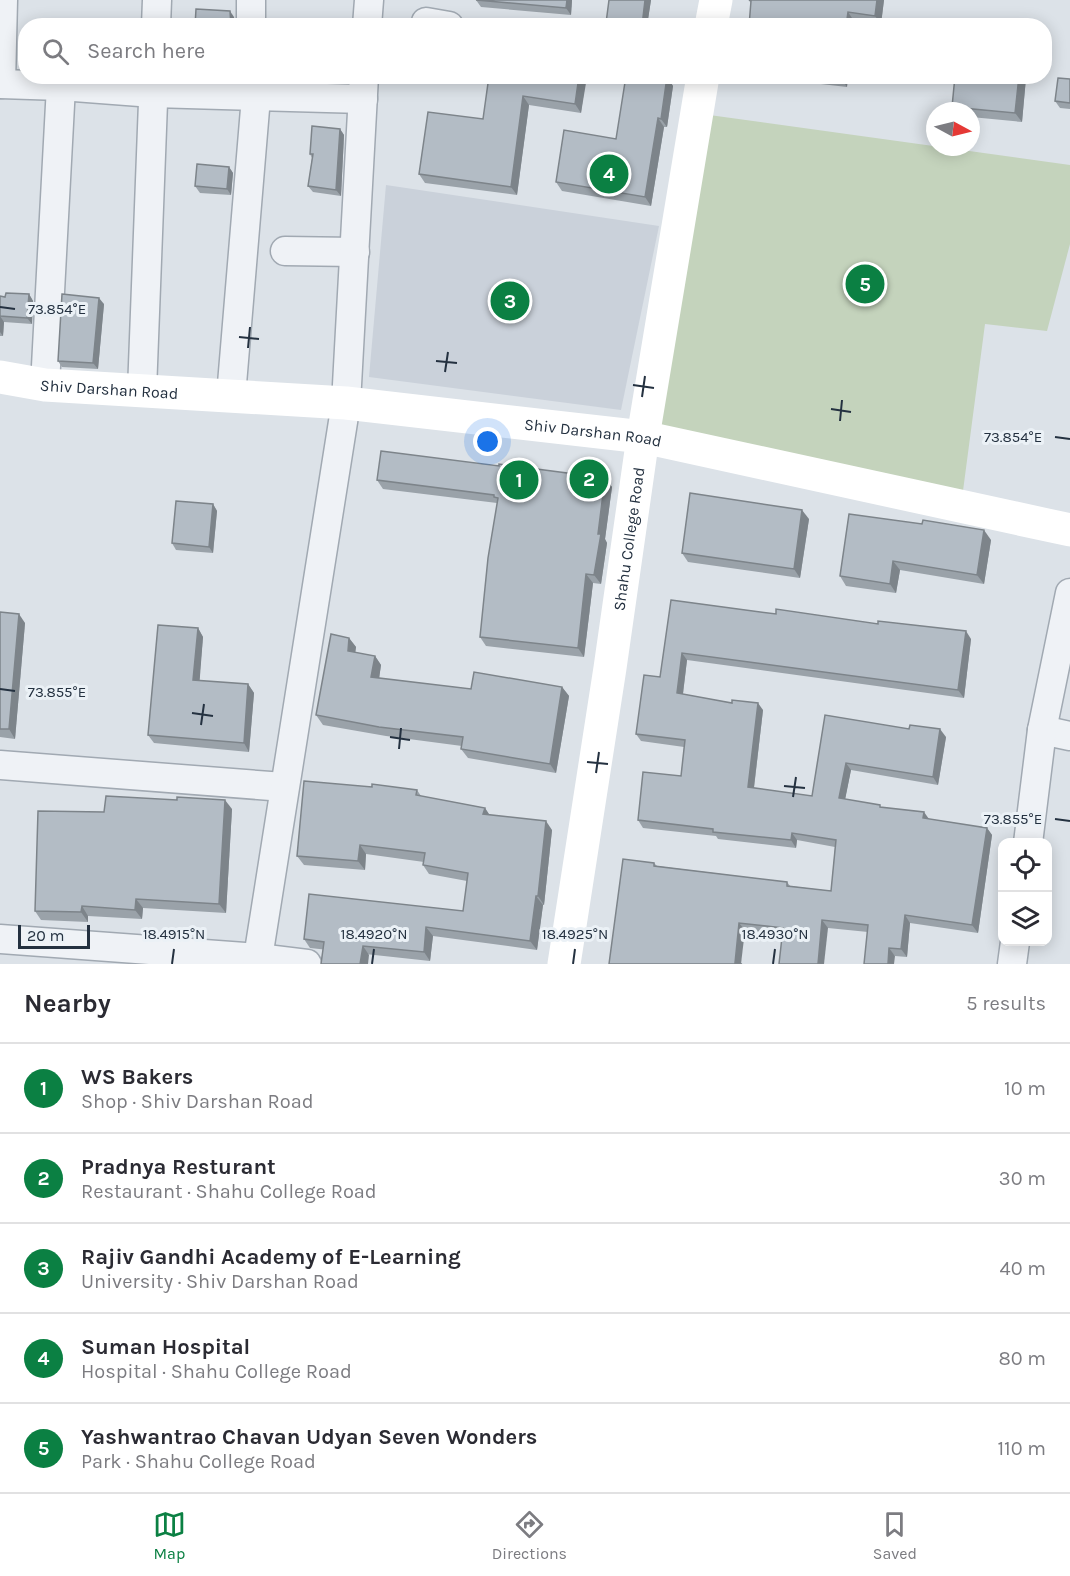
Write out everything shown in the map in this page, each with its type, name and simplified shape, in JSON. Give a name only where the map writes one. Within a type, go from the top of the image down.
[{"type":"street","points":[[3,0],[0,84],[364,88],[346,403],[258,961]]},
{"type":"street","points":[[156,18],[157,0]]},
{"type":"street","points":[[251,0],[251,18]]},
{"type":"street","points":[[368,18],[369,0]]},
{"type":"street","points":[[713,18],[716,0]]},
{"type":"street","name":"Shahu College Road","points":[[564,964],[609,679],[643,437],[702,84]]},
{"type":"street","points":[[142,391],[154,85]]},
{"type":"street","points":[[45,385],[61,86]]},
{"type":"street","points":[[231,396],[255,87]]},
{"type":"street","points":[[285,251],[355,252]]},
{"type":"street","name":"Shiv Darshan Road","points":[[0,377],[45,385],[346,403],[643,437],[1070,530]]},
{"type":"street","points":[[1029,838],[1042,730],[1070,593]]},
{"type":"street","points":[[1042,730],[1070,736]]},
{"type":"street","points":[[0,765],[284,787]]},
{"type":"street","points":[[0,939],[307,964]]},
{"type":"street","points":[[1012,964],[1014,946]]},
{"type":"shaded area","points":[[386,185],[659,226],[621,410],[369,377]]},
{"type":"green space","points":[[702,114],[926,145],[926,156],[980,156],[980,153],[1070,165],[1070,244],[1047,331],[985,324],[961,506],[643,437]]},
{"type":"building","points":[[476,0],[567,0],[566,8]]},
{"type":"building","points":[[609,0],[645,0],[643,18],[607,18]]},
{"type":"building","points":[[749,0],[877,0],[875,16],[848,12],[847,18],[750,18],[751,1]]},
{"type":"building","points":[[196,9],[230,11],[230,18],[195,18]]},
{"type":"building","points":[[1058,78],[1070,79],[1070,103],[1055,101]]},
{"type":"building","points":[[488,84],[578,84],[575,104],[523,96],[511,187],[419,174],[428,112],[483,119]]},
{"type":"building","points":[[625,84],[666,84],[645,197],[556,182],[564,130],[616,139]]},
{"type":"building","points":[[954,84],[1018,84],[1015,113],[980,110],[980,102],[952,102]]},
{"type":"building","points":[[312,126],[340,129],[336,190],[308,186],[313,154],[310,154]]},
{"type":"building","points":[[197,164],[229,167],[227,189],[195,186]]},
{"type":"building","points":[[6,293],[29,294],[27,318],[0,316],[0,296],[5,297]]},
{"type":"building","points":[[62,294],[99,298],[93,363],[58,361]]},
{"type":"building","points":[[381,451],[605,478],[598,534],[601,534],[594,575],[586,574],[578,648],[480,637],[488,558],[498,498],[494,495],[377,480]]},
{"type":"building","points":[[690,493],[802,510],[794,569],[682,553]]},
{"type":"building","points":[[176,501],[213,504],[209,547],[172,543]]},
{"type":"building","points":[[849,514],[922,524],[923,520],[984,530],[977,575],[893,561],[890,584],[840,576]]},
{"type":"building","points":[[671,600],[776,614],[776,609],[878,624],[878,621],[966,631],[958,690],[682,653],[677,693],[732,703],[732,700],[758,703],[748,787],[812,796],[825,715],[909,729],[910,725],[940,729],[933,777],[846,763],[839,798],[880,805],[880,807],[924,812],[923,818],[987,828],[972,925],[905,915],[901,949],[889,948],[888,964],[864,964],[868,925],[822,920],[818,964],[779,964],[783,928],[739,923],[735,963],[742,964],[609,964],[623,859],[654,863],[654,866],[787,882],[787,886],[831,891],[836,840],[792,833],[791,840],[713,832],[713,829],[638,820],[643,772],[681,776],[685,740],[636,734],[644,675],[660,677]]},
{"type":"building","points":[[0,612],[19,614],[9,729],[0,729]]},
{"type":"building","points":[[158,625],[198,628],[193,680],[248,684],[244,743],[148,735]]},
{"type":"building","points":[[331,634],[349,638],[348,651],[375,656],[371,677],[471,689],[474,672],[562,687],[550,764],[461,749],[463,737],[379,727],[316,715]]},
{"type":"building","points":[[304,781],[372,787],[372,784],[417,790],[416,795],[485,808],[483,814],[546,821],[538,896],[536,896],[530,941],[426,927],[424,952],[363,946],[360,964],[321,964],[324,942],[304,939],[309,894],[463,911],[468,873],[423,865],[425,853],[360,845],[358,861],[297,856]]},
{"type":"building","points":[[106,796],[225,800],[219,904],[136,899],[135,910],[82,906],[81,912],[35,911],[38,811],[104,812]]},
{"type":"place","name":"Suman Hospital","points":[[609,174]]},
{"type":"place","name":"Yashwantrao Chavan Udyan Seven Wonders","points":[[865,284]]},
{"type":"place","name":"Rajiv Gandhi Academy of E-Learning","points":[[510,301]]},
{"type":"place","name":"Pradnya Resturant","points":[[589,479]]},
{"type":"place","name":"WS Bakers","points":[[519,480]]}]
